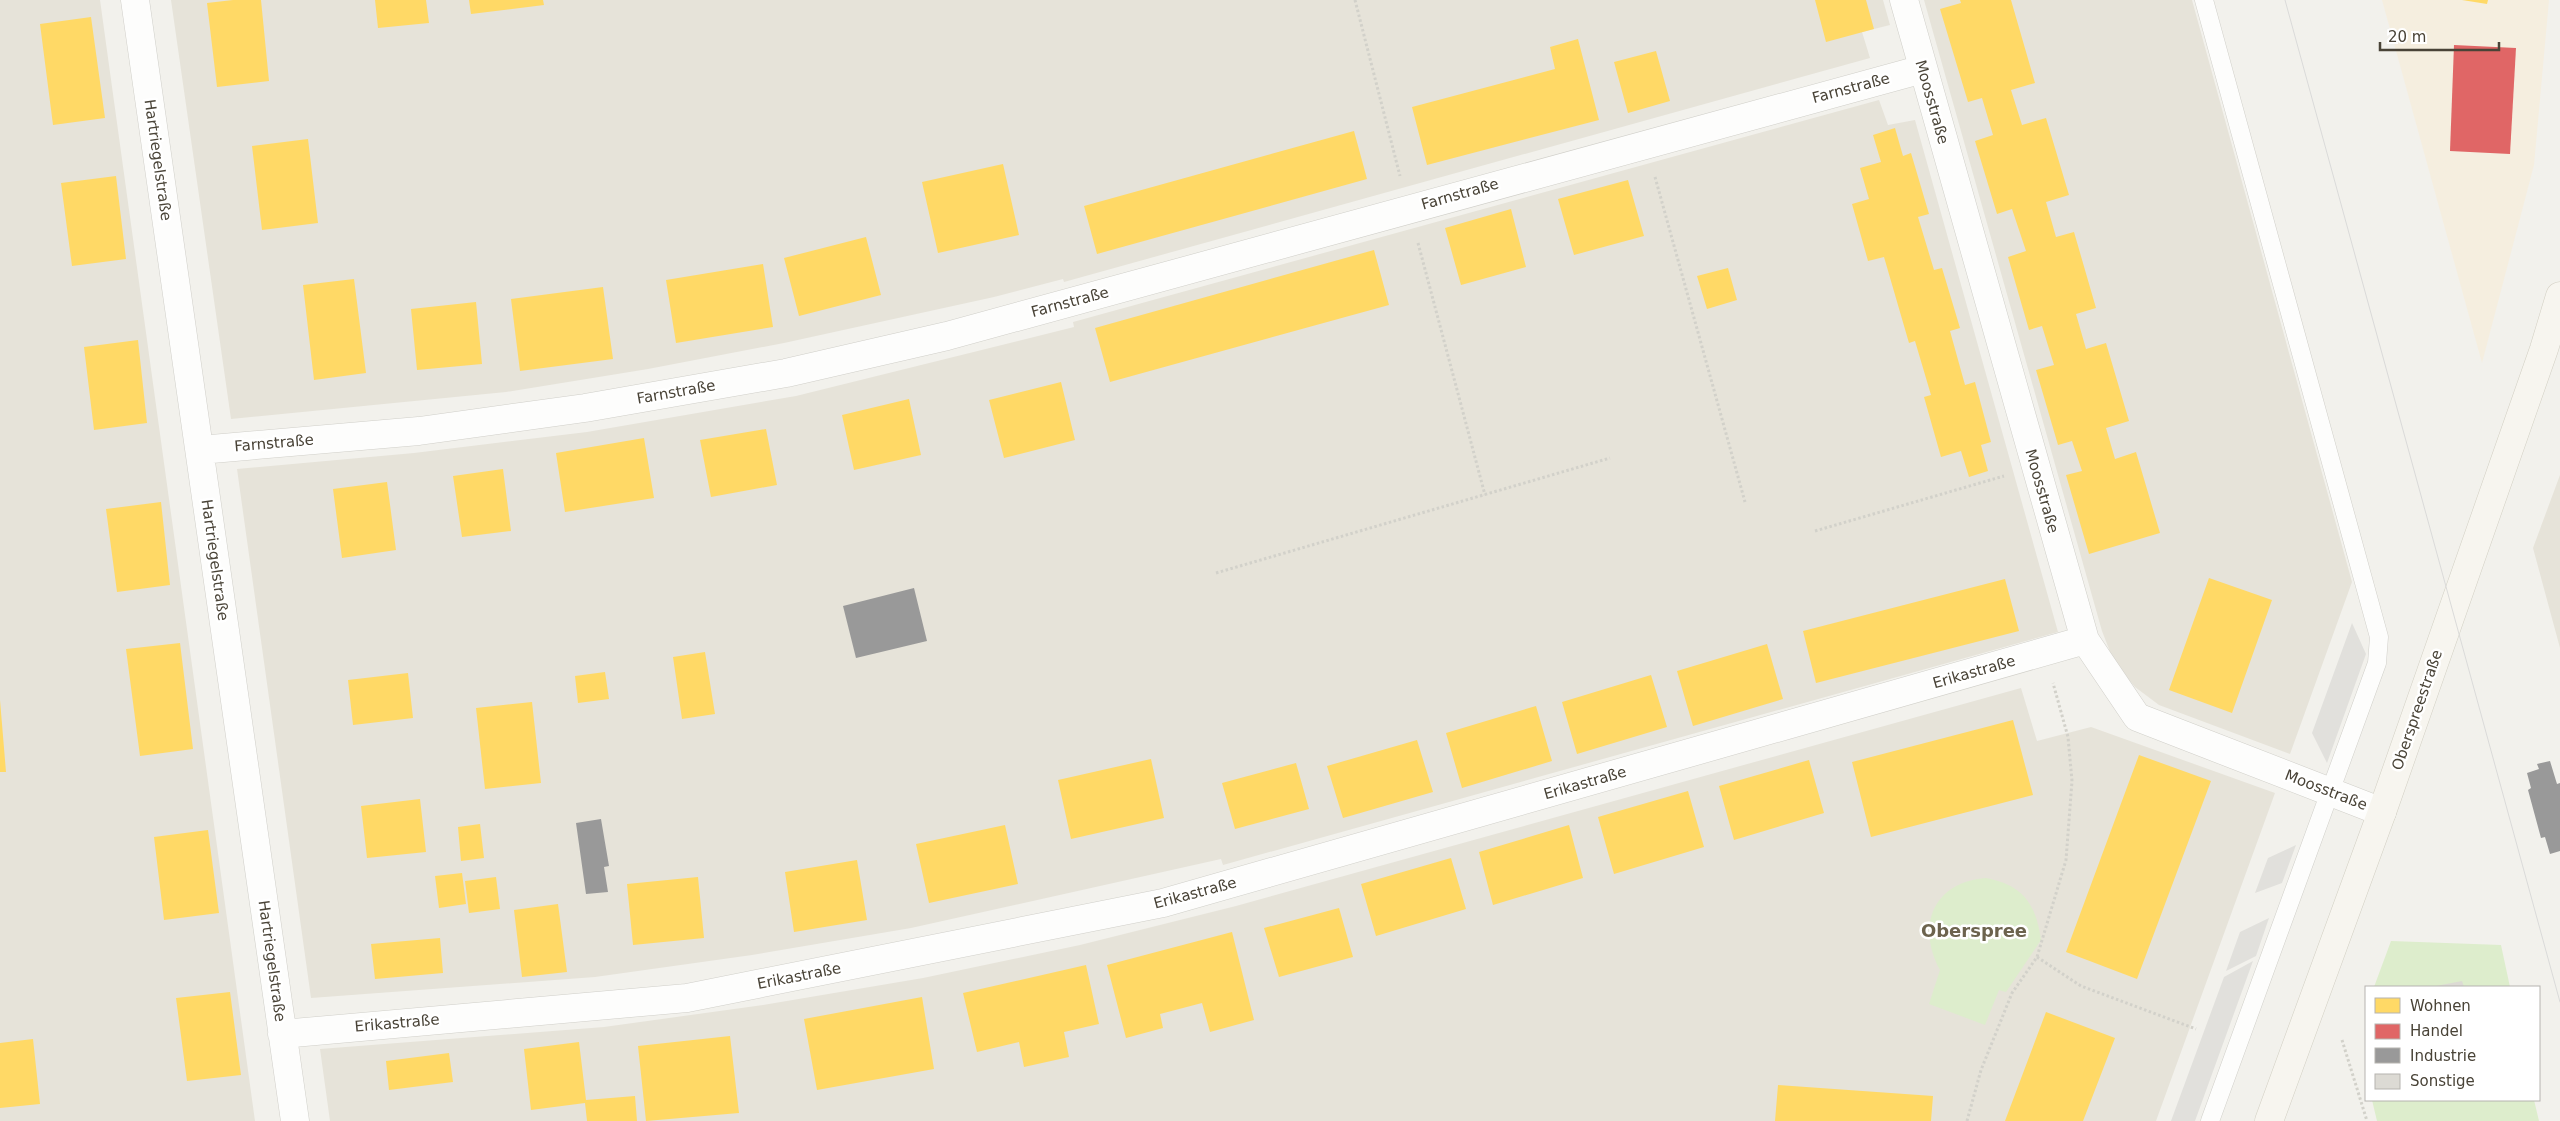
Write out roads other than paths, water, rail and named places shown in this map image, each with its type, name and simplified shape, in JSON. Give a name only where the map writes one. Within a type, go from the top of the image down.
[{"type":"main road","name":"Oberspreestraße","points":[[2269,1121],[2382,812],[2544,349],[2560,296]]},
{"type":"street","name":"Hartriegelstraße","points":[[135,0],[295,1121]]},
{"type":"street","name":"Moosstraße","points":[[1904,0],[2085,640],[2137,717],[2382,812]]},
{"type":"street","name":"Farnstraße","points":[[200,450],[419,431],[585,408],[786,373],[947,336],[1646,143],[1923,69]]},
{"type":"street","name":"Erikastraße","points":[[282,1034],[686,998],[1163,903],[2085,640]]},
{"type":"lane","points":[[2204,0],[2379,637],[2376,663],[2210,1121]]},
{"type":"tram line","points":[[2285,0],[2560,1002]]},
{"type":"district","name":"Oberspree","points":[[1974,930]]}]
